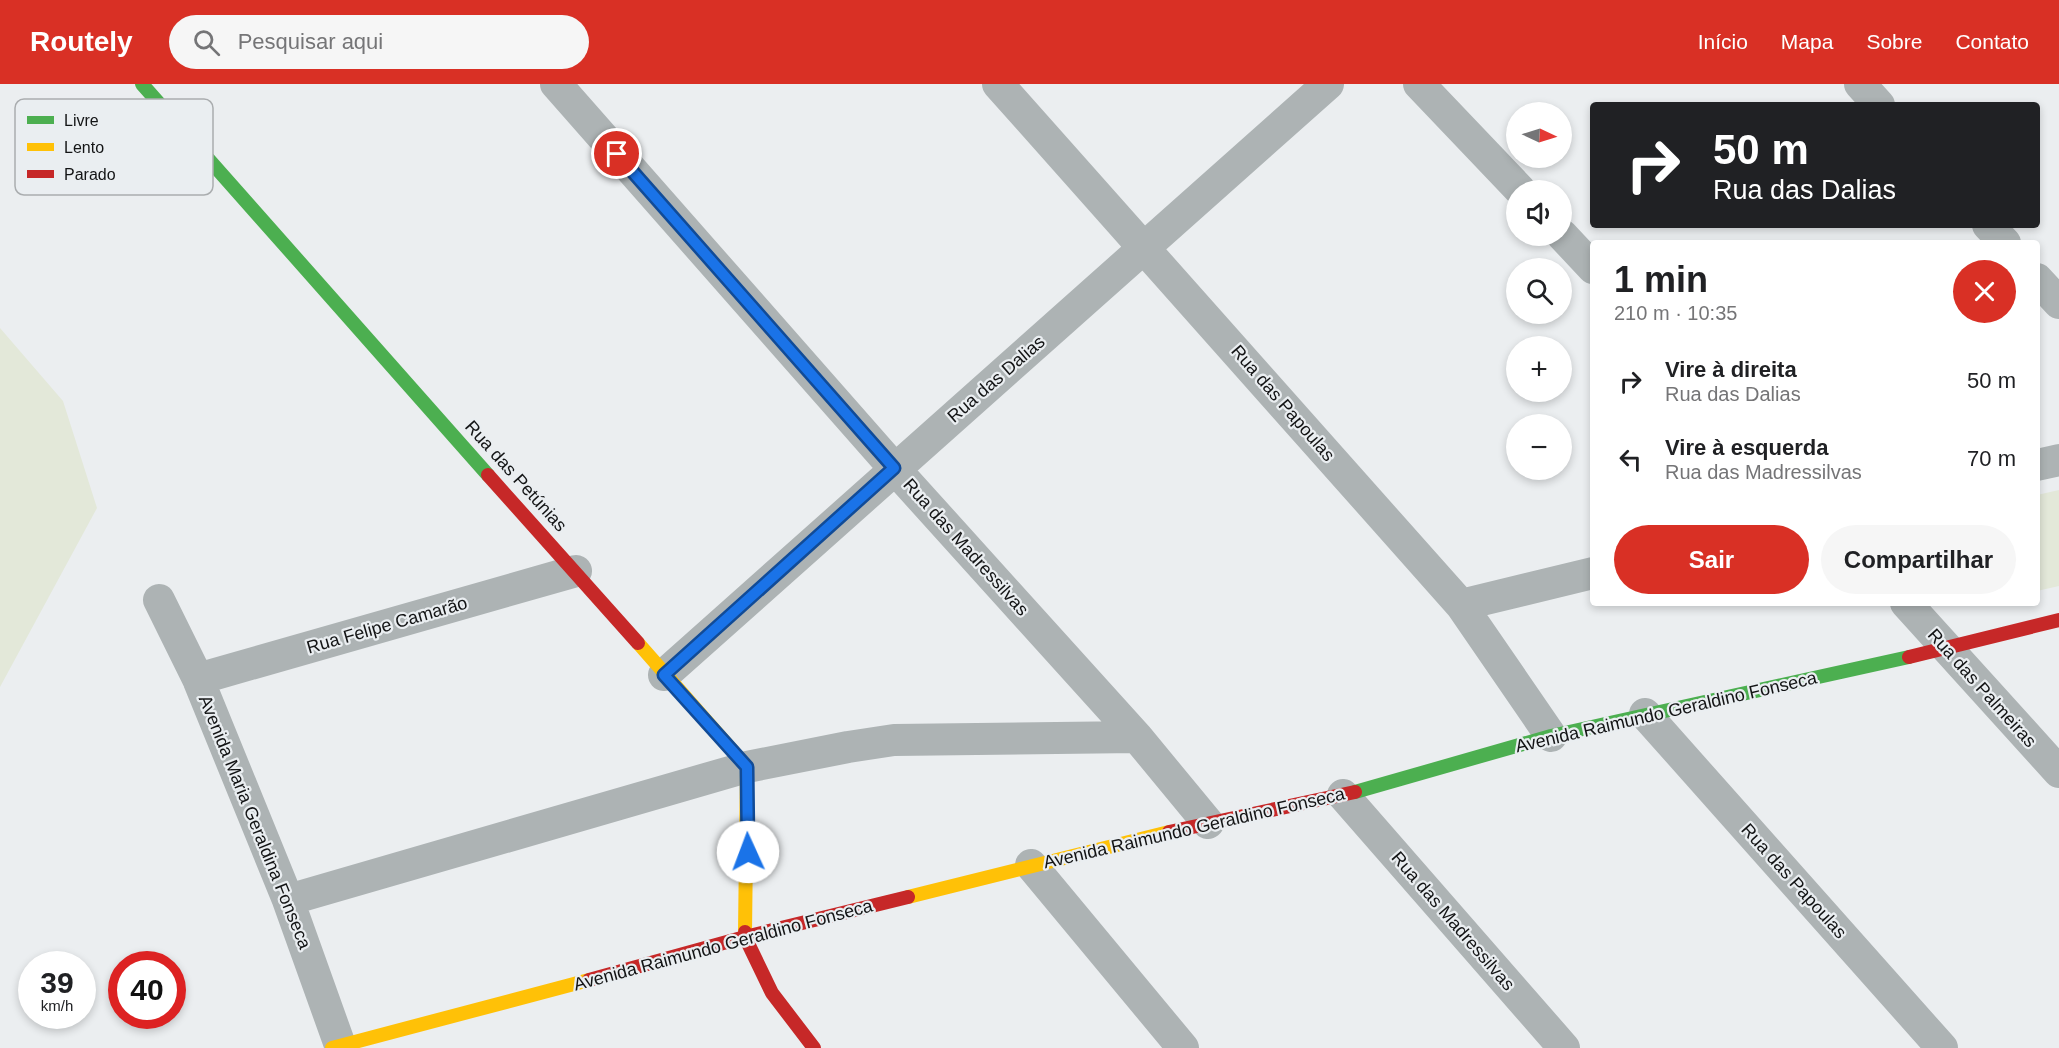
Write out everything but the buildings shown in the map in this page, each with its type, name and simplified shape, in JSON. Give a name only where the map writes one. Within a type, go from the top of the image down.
[{"type":"street","name":"Rua das Petúnias","points":[[142,84],[155,99]]},
{"type":"street","name":"Rua das Madressilvas","points":[[556,84],[894,468],[1137,736],[1208,823]]},
{"type":"street","name":"Rua das Papoulas","points":[[998,84],[1461,605],[1551,736]]},
{"type":"street","name":"Rua das Dalias","points":[[664,675],[1328,84]]},
{"type":"street","points":[[1419,84],[1510,180]]},
{"type":"street","points":[[1860,84],[1876,102]]},
{"type":"street","name":"Rua das Petúnias","points":[[213,164],[576,571],[664,675],[747,767]]},
{"type":"street","points":[[1991,228],[2002,240]]},
{"type":"street","points":[[1572,246],[1590,265]]},
{"type":"street","points":[[2040,282],[2059,303]]},
{"type":"street","points":[[2040,464],[2059,460]]},
{"type":"street","name":"Rua Felipe Camarão","points":[[198,679],[576,571]]},
{"type":"street","points":[[1461,605],[1590,574]]},
{"type":"street","name":"Avenida Maria Geraldina Fonseca","points":[[159,600],[198,679],[288,900],[338,1047]]},
{"type":"street","name":"Rua das Palmeiras","points":[[1909,606],[2059,772]]},
{"type":"street","name":"Avenida Raimundo Geraldino Fonseca","points":[[338,1047],[693,953],[745,937],[1208,823],[1342,795],[1551,736],[1947,649],[2059,620]]},
{"type":"street","name":"Rua das Papoulas","points":[[1645,714],[1942,1048]]},
{"type":"street","points":[[288,900],[747,767],[894,740],[1137,736]]},
{"type":"street","points":[[747,767],[748,869],[745,937],[772,993],[814,1048]]},
{"type":"street","name":"Rua das Madressilvas","points":[[1342,795],[1564,1048]]},
{"type":"street","points":[[1031,866],[1183,1048]]},
{"type":"shaded area","points":[[0,328],[63,401],[97,508],[0,687]]},
{"type":"shaded area","points":[[2059,490],[2059,586],[2040,590],[2040,494]]},
{"type":"traffic: fast","points":[[142,84],[155,99]]},
{"type":"traffic: fast","points":[[213,164],[488,475]]},
{"type":"traffic: fast","points":[[1355,792],[1551,736],[1909,657]]},
{"type":"traffic: slow","points":[[638,643],[747,767],[745,932]]},
{"type":"traffic: slow","points":[[908,897],[1169,832]]},
{"type":"traffic: slow","points":[[332,1048],[589,980]]},
{"type":"traffic: jam","points":[[488,475],[638,643]]},
{"type":"traffic: jam","points":[[1909,657],[2059,620]]},
{"type":"traffic: jam","points":[[1169,832],[1355,792]]},
{"type":"traffic: jam","points":[[589,980],[745,937],[908,897]]},
{"type":"traffic: jam","points":[[745,932],[745,937],[772,993],[814,1048]]},
{"type":"route","points":[[617,154],[894,468],[664,675],[747,767],[748,852]]}]
